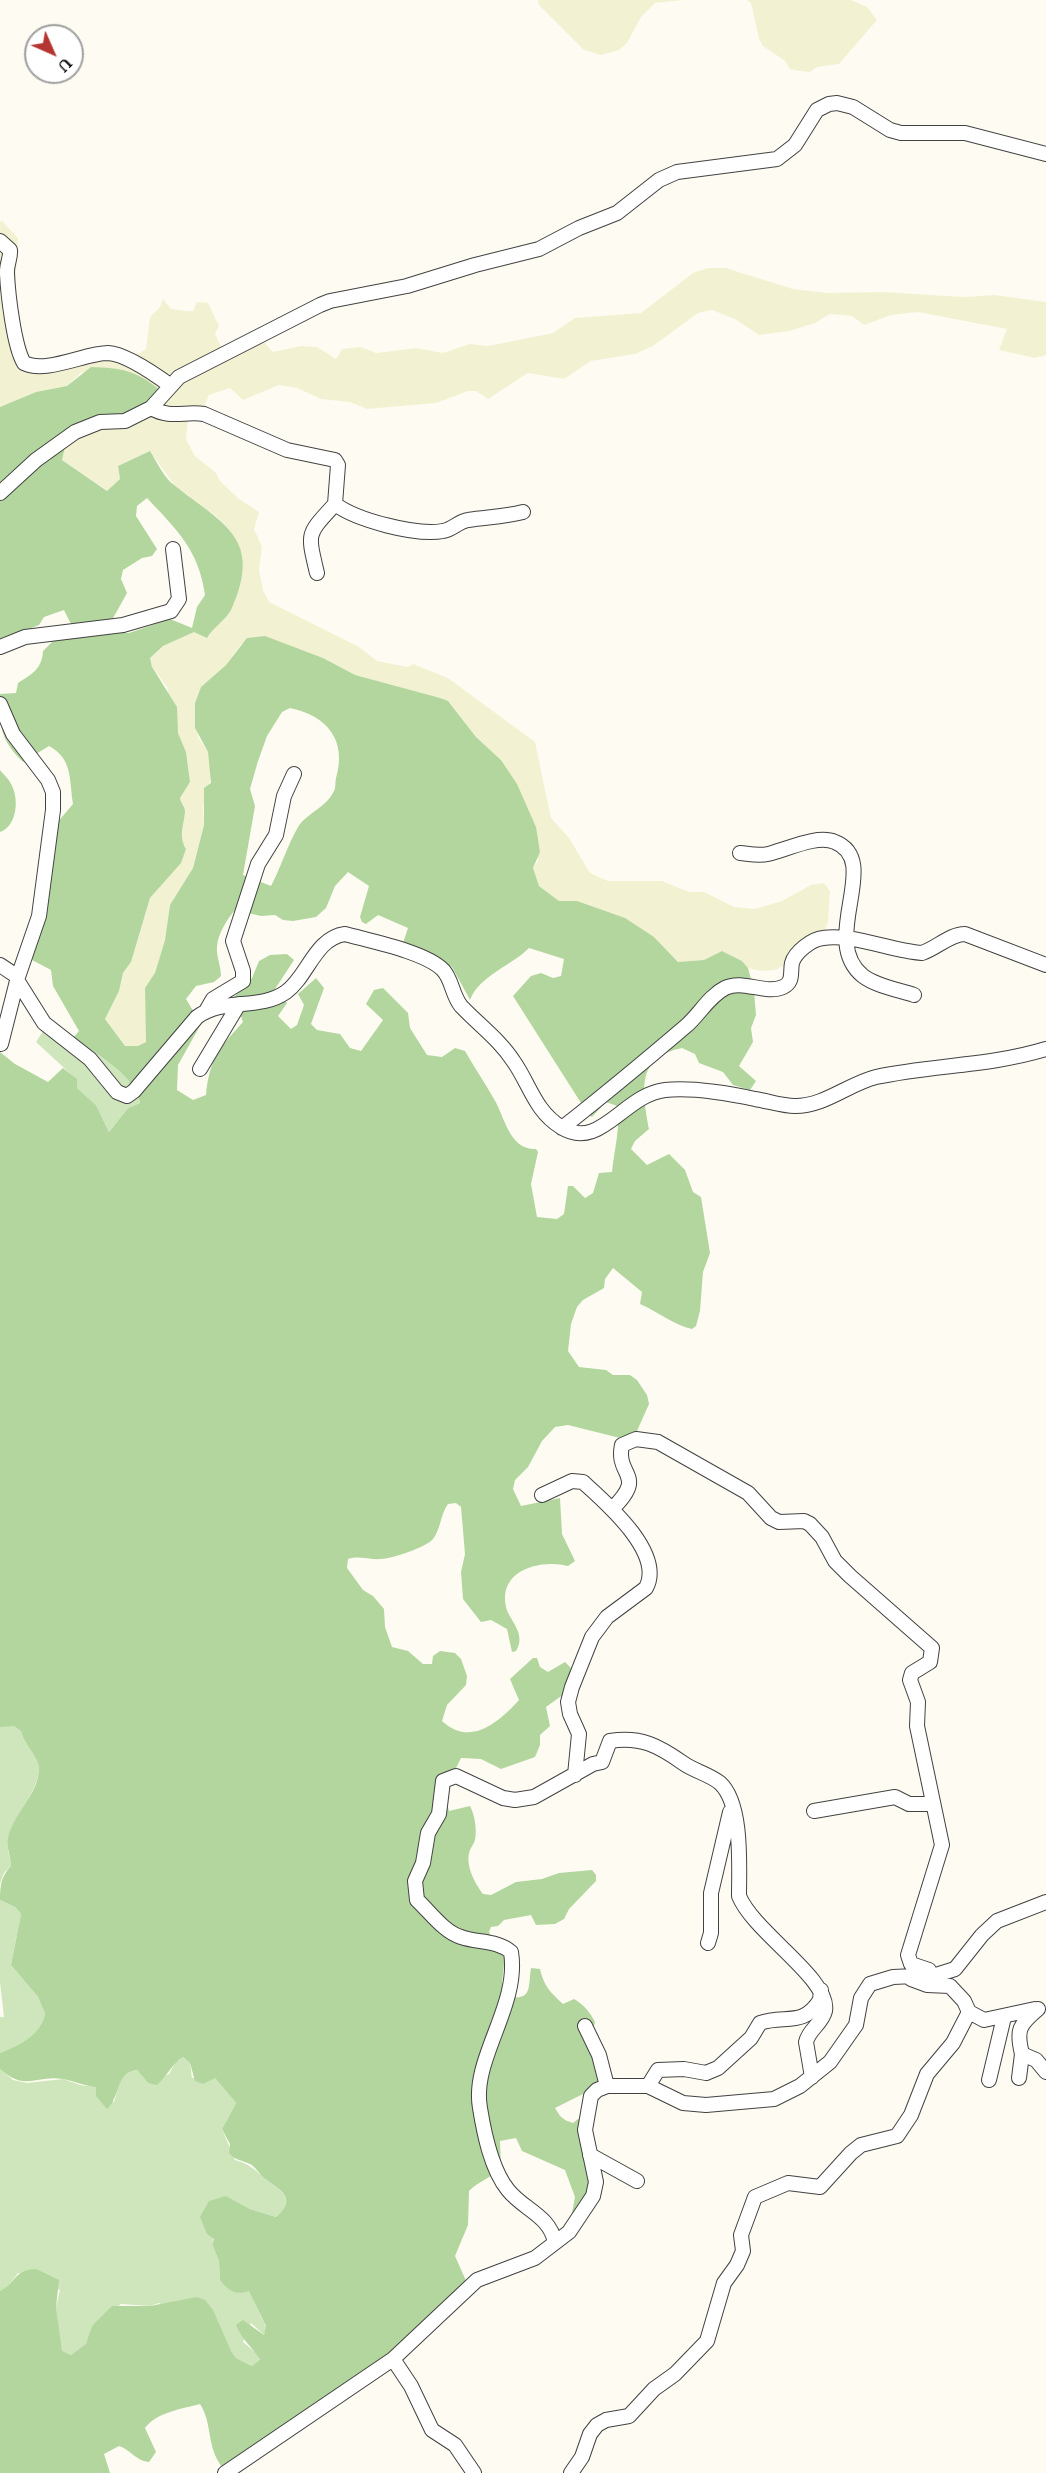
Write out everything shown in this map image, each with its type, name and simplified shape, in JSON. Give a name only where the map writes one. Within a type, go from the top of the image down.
[{"type":"street","points":[[0,493],[24,470],[75,432],[100,422],[125,421],[152,408],[179,377],[330,301],[407,286],[538,249],[579,228],[617,213],[659,180],[677,172],[695,168],[738,166],[777,159],[795,145],[817,110],[829,104],[837,103],[853,107],[890,130],[901,133],[965,133],[1046,154]]},
{"type":"street","points":[[0,240],[10,250],[7,274],[10,308],[19,352],[24,363],[38,366],[109,353],[142,367],[171,386]]},
{"type":"street","points":[[152,408],[171,416],[204,414],[287,450],[335,460],[338,465],[335,504],[310,533],[309,540],[317,573]]},
{"type":"street","points":[[335,504],[371,521],[434,532],[445,531],[465,520],[505,517],[523,512]]},
{"type":"street","points":[[0,647],[25,637],[123,625],[171,611],[179,599],[173,549]]},
{"type":"street","points":[[0,704],[13,734],[31,756],[53,792],[54,810],[39,916],[18,979],[1,1044]]},
{"type":"street","points":[[0,965],[18,979],[25,997],[44,1023],[90,1059],[117,1092],[127,1096],[206,1011],[213,999],[243,981],[243,971],[233,941],[258,864],[265,848],[276,835],[284,796],[294,774]]},
{"type":"street","points":[[740,853],[765,855],[821,840],[834,841],[843,846],[853,864],[854,876],[844,939],[850,959],[862,975],[914,995]]},
{"type":"street","points":[[206,1011],[225,1005],[264,1002],[284,994],[298,980],[320,949],[339,935],[345,934],[423,958],[443,969],[460,1004],[504,1047],[522,1074],[539,1107],[562,1128],[576,1134],[598,1130],[631,1103],[649,1093],[665,1090],[731,1095],[795,1106],[816,1103],[874,1078],[967,1063],[1013,1059],[1046,1049]]},
{"type":"street","points":[[562,1128],[688,1024],[720,991],[737,985],[782,988],[792,977],[793,960],[812,941],[821,938],[844,939],[922,953],[934,949],[957,934],[965,934],[1046,965]]},
{"type":"street","points":[[200,1069],[239,1004]]},
{"type":"street","points":[[612,1509],[625,1496],[630,1482],[621,1449],[625,1443],[636,1438],[658,1442],[748,1493],[771,1518],[779,1522],[804,1521],[810,1524],[822,1537],[835,1560],[850,1576],[932,1648],[930,1662],[912,1673],[910,1680],[918,1702],[917,1726],[932,1804],[941,1830],[942,1845],[908,1955],[911,1964],[915,1967],[946,1972]]},
{"type":"street","points":[[542,1495],[556,1487],[580,1480],[612,1509],[640,1542],[649,1579],[643,1592],[607,1617],[592,1637],[572,1687],[568,1702],[570,1714],[579,1734],[575,1775]]},
{"type":"street","points":[[555,2242],[552,2228],[509,2192],[502,2181],[491,2152],[479,2105],[483,2064],[508,2000],[511,1952],[504,1946],[460,1937],[451,1932],[417,1900],[415,1881],[423,1863],[428,1833],[439,1814],[443,1781],[456,1776],[503,1798],[515,1800],[534,1797],[592,1764],[602,1762],[610,1741],[638,1740],[660,1747],[693,1771],[720,1784],[732,1804],[736,1824],[739,1896],[743,1906],[757,1925],[821,1988],[826,2002],[825,2012],[806,2042],[813,2077]]},
{"type":"street","points":[[814,1810],[895,1797],[910,1804],[932,1804]]},
{"type":"street","points":[[708,1943],[711,1932],[711,1893],[732,1804]]},
{"type":"street","points":[[225,2473],[393,2359],[477,2280],[535,2258],[568,2232],[593,2196],[596,2182],[585,2130],[591,2096],[607,2086],[648,2086],[683,2103],[706,2105],[774,2099],[813,2077],[830,2062],[856,2025],[864,1990],[879,1980],[903,1976],[936,1976],[955,1969],[982,1935],[997,1921],[1046,1902]]},
{"type":"street","points":[[903,1976],[927,1985],[951,1986],[964,2001],[969,2012],[984,2020],[1042,2008]]},
{"type":"street","points":[[648,2086],[658,2070],[684,2069],[706,2073],[718,2068],[751,2038],[760,2023],[798,2020],[805,2016],[820,2000],[821,1988]]},
{"type":"street","points":[[1019,2078],[1022,2054],[1018,2033],[1021,2026],[1042,2008]]},
{"type":"street","points":[[571,2473],[582,2457],[590,2434],[597,2425],[606,2420],[629,2416],[654,2389],[687,2363],[707,2341],[724,2283],[737,2265],[743,2251],[741,2235],[755,2197],[788,2183],[820,2187],[861,2145],[897,2136],[911,2115],[927,2074],[953,2043],[969,2012]]},
{"type":"street","points":[[989,2080],[1004,2017]]},
{"type":"street","points":[[585,2026],[598,2055],[607,2086]]},
{"type":"street","points":[[1022,2054],[1036,2060],[1046,2072]]},
{"type":"street","points":[[590,2155],[637,2181]]},
{"type":"street","points":[[393,2359],[411,2386],[432,2430],[455,2445],[474,2473]]},
{"type":"green space","points":[[538,0],[683,0],[655,3],[641,17],[627,43],[619,50],[601,55],[584,50],[539,5]]},
{"type":"green space","points":[[747,0],[851,0],[867,7],[877,20],[839,64],[817,67],[810,72],[799,71],[790,69],[785,61],[763,46],[759,39],[751,3]]},
{"type":"green space","points":[[2,221],[18,238],[14,306],[30,357],[45,361],[64,358],[83,349],[111,346],[128,354],[138,354],[146,349],[150,317],[160,307],[163,299],[171,309],[185,311],[193,311],[197,302],[208,303],[219,326],[215,334],[221,347],[239,350],[263,341],[273,352],[301,346],[317,347],[336,359],[342,349],[361,347],[376,353],[416,348],[443,353],[470,344],[488,346],[553,333],[575,318],[641,313],[693,273],[708,268],[726,268],[793,289],[828,293],[882,292],[964,297],[994,295],[1046,302],[1046,355],[1035,358],[999,350],[1007,329],[918,312],[891,315],[864,325],[852,316],[830,314],[815,323],[789,331],[759,335],[735,319],[712,310],[698,313],[653,346],[635,354],[591,361],[564,379],[528,373],[488,399],[476,391],[468,391],[436,403],[367,409],[350,402],[321,399],[297,388],[279,385],[243,400],[230,388],[209,395],[202,411],[188,418],[186,439],[195,456],[216,473],[220,481],[239,499],[259,512],[254,529],[262,547],[259,570],[263,590],[269,602],[359,647],[377,661],[408,667],[413,664],[448,678],[535,742],[551,818],[569,838],[590,873],[608,881],[662,881],[689,892],[704,892],[734,907],[755,909],[782,901],[811,885],[824,883],[830,891],[828,922],[823,934],[787,964],[775,970],[760,971],[748,968],[742,961],[722,951],[704,960],[678,962],[654,937],[577,901],[559,901],[539,886],[533,868],[538,861],[536,827],[501,760],[476,737],[448,701],[354,675],[323,658],[282,643],[241,644],[226,665],[201,687],[195,703],[198,737],[208,752],[212,774],[203,807],[204,825],[193,868],[170,905],[165,940],[155,974],[145,988],[147,1042],[138,1046],[125,1046],[105,1019],[119,991],[123,973],[131,962],[150,898],[181,862],[186,849],[181,842],[180,829],[185,809],[180,798],[190,782],[186,752],[178,733],[167,687],[152,667],[150,658],[163,646],[194,631],[207,637],[213,628],[230,613],[229,529],[216,516],[174,485],[150,451],[118,466],[120,479],[108,491],[62,460],[83,371],[67,386],[36,392],[0,407],[0,222]]},
{"type":"green space","points":[[91,367],[102,367],[128,371],[160,390],[159,394],[132,415],[68,434],[62,460],[107,491],[120,479],[118,466],[150,451],[170,482],[208,511],[233,535],[240,549],[243,566],[240,586],[231,610],[207,638],[194,632],[163,646],[150,658],[152,667],[177,707],[178,733],[186,752],[190,782],[180,798],[185,809],[182,835],[186,849],[181,863],[150,898],[131,962],[123,973],[119,991],[105,1019],[125,1046],[138,1046],[146,1042],[145,988],[155,973],[165,940],[170,905],[193,868],[204,825],[204,788],[211,783],[208,752],[195,728],[195,703],[201,687],[226,665],[247,638],[265,636],[323,658],[355,675],[448,701],[476,737],[501,760],[517,784],[536,827],[540,852],[533,868],[539,886],[559,901],[577,901],[625,918],[654,937],[678,962],[704,960],[722,951],[742,961],[748,968],[754,991],[756,1015],[751,1028],[753,1042],[739,1066],[756,1081],[750,1090],[733,1085],[723,1072],[699,1063],[695,1054],[682,1048],[667,1052],[649,1067],[644,1089],[649,1129],[635,1141],[631,1149],[647,1165],[669,1154],[685,1170],[693,1192],[701,1197],[710,1253],[703,1272],[700,1311],[696,1326],[692,1329],[673,1322],[640,1304],[642,1292],[613,1268],[605,1279],[604,1288],[583,1300],[577,1307],[571,1324],[568,1351],[579,1367],[606,1370],[613,1375],[630,1375],[637,1380],[647,1395],[649,1404],[637,1431],[620,1438],[568,1425],[555,1427],[542,1441],[528,1467],[515,1480],[513,1489],[521,1506],[560,1498],[562,1534],[575,1561],[568,1566],[545,1564],[534,1566],[515,1576],[508,1584],[505,1594],[506,1607],[520,1639],[516,1651],[512,1652],[507,1629],[491,1620],[481,1622],[463,1599],[461,1572],[465,1554],[461,1507],[456,1503],[448,1504],[436,1535],[424,1546],[386,1558],[348,1559],[347,1568],[363,1590],[373,1596],[384,1609],[385,1627],[392,1647],[408,1651],[423,1664],[432,1664],[433,1656],[440,1651],[455,1653],[461,1659],[467,1676],[466,1685],[447,1705],[442,1721],[452,1729],[473,1732],[493,1724],[502,1717],[519,1700],[510,1679],[533,1658],[537,1658],[540,1667],[548,1672],[565,1662],[571,1668],[564,1694],[546,1707],[550,1726],[540,1735],[540,1745],[535,1757],[501,1769],[481,1759],[461,1758],[454,1772],[440,1777],[449,1811],[470,1806],[472,1810],[476,1836],[468,1858],[474,1880],[483,1894],[491,1895],[516,1882],[542,1879],[559,1873],[592,1870],[596,1875],[596,1881],[569,1909],[564,1919],[555,1924],[536,1925],[531,1915],[504,1920],[498,1926],[491,1927],[489,1932],[497,1948],[505,1956],[502,1982],[506,1996],[525,1995],[529,1987],[531,1968],[540,1969],[546,1984],[558,2000],[563,2004],[574,1999],[586,2009],[595,2022],[593,2030],[603,2084],[555,2108],[567,2121],[573,2123],[578,2119],[581,2120],[593,2180],[587,2197],[571,2218],[575,2197],[565,2170],[522,2151],[516,2138],[500,2141],[501,2168],[469,2191],[468,2225],[455,2256],[467,2283],[407,2340],[378,2363],[236,2462],[222,2467],[217,2459],[211,2443],[207,2419],[200,2404],[156,2418],[145,2428],[156,2452],[149,2462],[141,2460],[119,2446],[104,2454],[110,2473],[0,2473],[0,2291],[23,2272],[29,2270],[36,2269],[59,2280],[56,2307],[62,2351],[71,2355],[86,2344],[92,2326],[112,2306],[150,2306],[197,2297],[205,2300],[213,2310],[236,2358],[252,2366],[260,2360],[236,2325],[243,2320],[264,2335],[266,2326],[249,2291],[240,2293],[232,2291],[220,2280],[219,2261],[212,2244],[214,2239],[207,2234],[200,2217],[209,2201],[226,2196],[250,2209],[276,2217],[286,2204],[284,2194],[280,2190],[252,2165],[229,2153],[230,2144],[222,2129],[236,2103],[215,2078],[203,2084],[195,2081],[190,2063],[183,2057],[157,2085],[148,2083],[137,2070],[130,2072],[122,2080],[107,2109],[96,2096],[96,2087],[53,2078],[17,2080],[0,2069],[0,2053],[34,2034],[45,2014],[38,1997],[11,1965],[21,1914],[15,1907],[0,1900],[2,1882],[11,1866],[8,1838],[30,1796],[38,1778],[39,1769],[37,1760],[21,1731],[14,1726],[0,1727],[0,1052],[15,1064],[48,1082],[63,1068],[77,1079],[77,1088],[96,1105],[109,1132],[128,1108],[140,1103],[137,1093],[123,1074],[73,1038],[79,1031],[53,986],[51,970],[32,960],[42,922],[56,824],[73,804],[70,778],[66,763],[57,751],[49,746],[23,762],[6,740],[0,716],[0,694],[16,693],[18,683],[32,674],[41,662],[43,651],[52,642],[51,632],[71,624],[64,610],[44,617],[39,625],[0,640],[0,407],[36,392],[67,386]],"holes":[[[147,498],[185,541],[197,565],[205,595],[197,607],[192,628],[170,619],[129,633],[112,633],[112,620],[127,593],[121,579],[123,570],[142,558],[152,556],[157,549],[136,516],[137,506]],[[290,708],[315,717],[324,724],[336,742],[339,765],[331,797],[298,827],[271,886],[243,875],[255,806],[250,789],[267,736],[282,712]],[[348,872],[369,886],[360,917],[362,922],[366,924],[378,915],[408,928],[403,943],[452,967],[470,1000],[480,984],[529,948],[564,959],[561,976],[553,978],[541,973],[531,976],[513,996],[588,1114],[592,1117],[606,1102],[617,1106],[618,1130],[612,1172],[599,1173],[593,1193],[585,1198],[573,1186],[568,1186],[564,1214],[557,1219],[537,1217],[531,1184],[538,1152],[536,1149],[527,1148],[514,1138],[465,1051],[455,1048],[442,1057],[427,1055],[410,1028],[408,1013],[383,988],[374,990],[366,1004],[383,1020],[361,1051],[350,1048],[340,1034],[317,1030],[311,1024],[324,988],[316,978],[298,994],[304,1005],[297,1025],[291,1029],[278,1016],[287,1003],[275,989],[294,960],[287,954],[270,955],[259,961],[252,978],[234,997],[243,1022],[217,1055],[210,1072],[206,1095],[193,1100],[177,1090],[178,1065],[201,1024],[186,999],[196,986],[214,982],[221,976],[217,954],[218,941],[223,927],[235,910],[261,916],[275,915],[283,920],[293,921],[316,917],[326,908],[335,886]]]},
{"type":"green space","points":[[0,770],[11,784],[16,805],[10,824],[0,832]]},
{"type":"green space","points":[[43,1031],[64,1048],[73,1038],[113,1066],[131,1083],[140,1103],[128,1108],[109,1132],[96,1105],[77,1088],[76,1079],[36,1042]]},
{"type":"green space","points":[[15,1726],[21,1731],[37,1760],[39,1769],[33,1789],[11,1830],[8,1848],[11,1866],[4,1873],[0,1884],[0,1727]]},
{"type":"green space","points":[[0,1900],[15,1907],[21,1914],[11,1965],[38,1997],[45,2014],[34,2034],[0,2053],[0,2017],[4,2017],[0,1982]]},
{"type":"green space","points":[[183,2057],[190,2063],[192,2078],[215,2078],[236,2103],[222,2129],[235,2160],[253,2169],[279,2190],[286,2199],[283,2210],[276,2217],[250,2209],[225,2196],[212,2244],[219,2261],[220,2280],[249,2290],[266,2327],[264,2335],[251,2323],[243,2342],[256,2353],[260,2361],[252,2366],[236,2358],[231,2351],[159,2303],[150,2306],[121,2304],[92,2326],[87,2344],[71,2355],[61,2351],[56,2307],[60,2290],[18,2273],[6,2289],[0,2291],[0,2069],[13,2080],[27,2083],[63,2079],[80,2085],[97,2087],[114,2102],[123,2077],[127,2074],[137,2070],[148,2083],[169,2074],[175,2063]]}]
